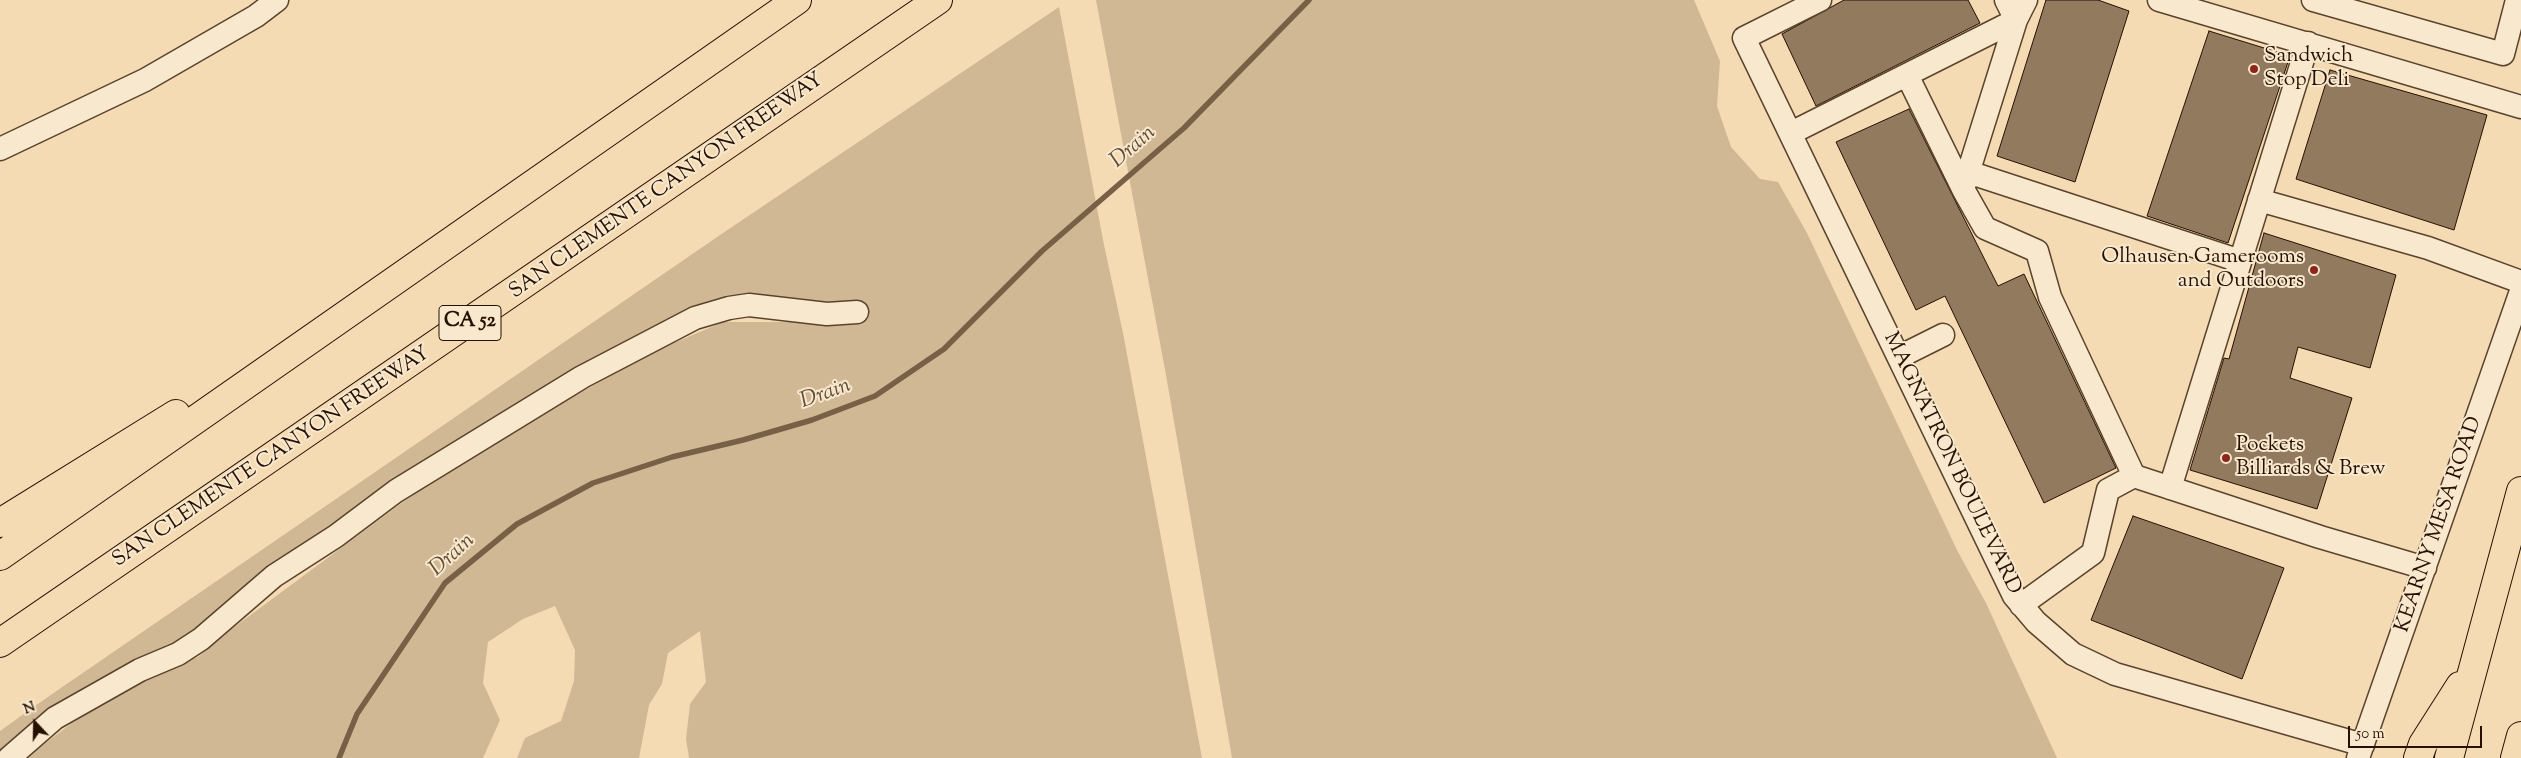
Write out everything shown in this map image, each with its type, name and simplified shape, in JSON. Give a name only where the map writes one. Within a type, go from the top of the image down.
[{"type":"highway","points":[[0,556],[797,0]]},
{"type":"highway","name":"SAN CLEMENTE CANYON FREEWAY","points":[[0,643],[938,0]]},
{"type":"highway","points":[[0,523],[137,436],[348,313]]},
{"type":"highway","points":[[2450,758],[2521,491]]},
{"type":"highway","points":[[2418,758],[2422,744],[2474,663]]},
{"type":"highway","points":[[2515,758],[2521,736]]},
{"type":"street","points":[[0,149],[145,80],[256,16],[277,0]]},
{"type":"street","name":"MAGNATRON BOULEVARD","points":[[1820,0],[1744,38],[2014,596],[2021,606],[2036,622],[2073,654],[2115,674],[2360,751]]},
{"type":"street","points":[[2006,0],[2021,10]]},
{"type":"street","points":[[2159,0],[2521,108]]},
{"type":"street","points":[[2313,0],[2337,3],[2512,57],[2517,0]]},
{"type":"street","points":[[1791,133],[1907,75],[2021,10]]},
{"type":"street","points":[[1965,181],[2021,10]]},
{"type":"street","points":[[2170,488],[2308,43]]},
{"type":"street","points":[[1907,75],[1965,181],[1985,228],[2037,251],[2050,297],[2134,476],[2320,537],[2425,568]]},
{"type":"street","points":[[1965,181],[2240,261]]},
{"type":"street","points":[[2259,200],[2428,248],[2521,282]]},
{"type":"street","name":"KEARNY MESA ROAD","points":[[2360,751],[2521,291]]},
{"type":"street","points":[[10,758],[55,718],[140,670],[178,654],[201,639],[274,576],[336,536],[396,491],[582,377],[695,318],[729,308],[749,305],[827,314],[857,312]]},
{"type":"street","points":[[1899,357],[1944,335]]},
{"type":"street","points":[[2021,606],[2093,553],[2108,490],[2134,476]]},
{"type":"shaded area","points":[[1096,0],[1694,0],[1720,61],[1717,106],[1731,147],[1760,179],[1778,182],[1807,233],[1958,552],[1986,603],[2057,758],[1232,758],[1166,375]]},
{"type":"shaded area","points":[[1059,7],[1104,245],[1123,333],[1202,758],[689,758],[686,739],[690,704],[706,682],[700,631],[668,653],[662,684],[649,705],[639,758],[517,758],[525,738],[561,721],[574,681],[575,650],[555,606],[523,619],[488,642],[483,683],[500,720],[483,758],[26,758],[85,713],[144,678],[198,657],[233,628],[457,462],[653,352],[723,322],[853,322],[866,309],[844,306],[724,301],[566,378],[431,459],[395,483],[327,535],[304,547],[261,577],[181,642],[158,655],[142,659],[68,701],[0,752],[0,731],[42,701],[720,235]]},
{"type":"building","points":[[1844,0],[1968,0],[1980,23],[1816,106],[1782,34]]},
{"type":"building","points":[[2046,0],[2098,0],[2129,11],[2075,182],[1997,156]]},
{"type":"building","points":[[2209,31],[2290,56],[2228,243],[2147,216]]},
{"type":"building","points":[[2330,70],[2487,115],[2454,230],[2296,179]]},
{"type":"building","points":[[1909,109],[1998,286],[2024,274],[2116,468],[2044,503],[1945,296],[1916,310],[1836,142]]},
{"type":"building","points":[[2264,233],[2396,275],[2370,368],[2298,347],[2290,378],[2352,398],[2317,509],[2190,470],[2224,358],[2229,359]]},
{"type":"building","points":[[2133,516],[2284,568],[2242,679],[2091,620]]},
{"type":"waterway","name":"Drain","points":[[339,758],[357,714],[445,583],[517,524],[593,483],[672,457],[743,440],[812,420],[875,396],[944,349],[1042,251],[1184,128],[1309,0]]},
{"type":"place","name":"Sandwich Stop Deli","points":[[2254,69]]},
{"type":"place","name":"Olhausen Gamerooms and Outdoors","points":[[2314,270]]},
{"type":"place","name":"Pockets Billiards & Brew","points":[[2226,458]]}]
